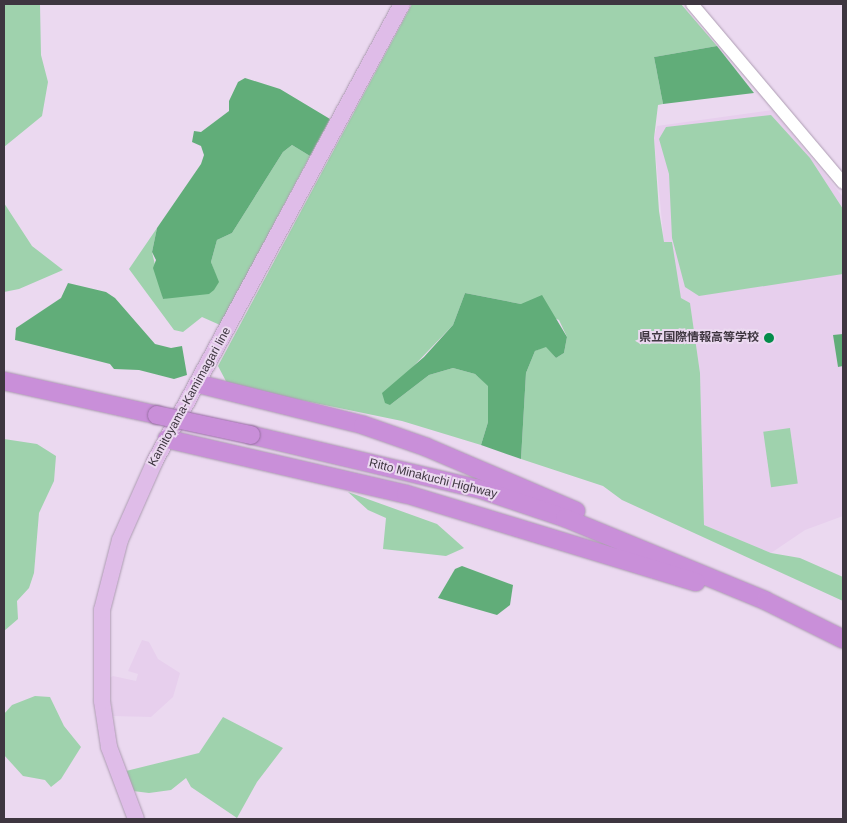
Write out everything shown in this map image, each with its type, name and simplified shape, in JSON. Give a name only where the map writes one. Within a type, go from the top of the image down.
[{"type":"highway","name":"Ritto Minakuchi Highway","points":[[4,381],[251,434],[476,488],[564,518],[766,601],[843,639]]},
{"type":"highway","points":[[199,384],[363,425],[426,447],[621,531],[766,601]]},
{"type":"highway","points":[[167,439],[406,494],[581,550],[766,601]]},
{"type":"main road","name":"Kamitoyama-Kamimagari line","points":[[136,819],[109,747],[102,701],[102,610],[125,523],[167,439],[199,384],[402,4]]},
{"type":"street","points":[[692,4],[843,183]]},
{"type":"shaded area","points":[[4,4],[40,4],[41,55],[48,82],[42,116],[4,147]]},
{"type":"shaded area","points":[[412,4],[681,4],[717,46],[654,57],[663,104],[658,105],[654,138],[659,211],[664,242],[672,242],[681,298],[690,303],[700,373],[704,525],[771,553],[800,558],[843,577],[843,601],[622,500],[603,486],[521,459],[526,373],[535,351],[546,346],[556,358],[564,353],[567,337],[559,320],[521,304],[465,293],[453,325],[405,375],[390,405],[429,375],[453,368],[475,374],[489,386],[488,422],[481,445],[402,421],[228,385],[218,366]]},
{"type":"shaded area","points":[[717,46],[754,93],[663,104],[654,57]]},
{"type":"shaded area","points":[[245,78],[280,89],[330,119],[310,156],[292,145],[283,152],[232,233],[217,240],[211,262],[219,282],[214,290],[209,294],[163,299],[153,268],[156,260],[152,252],[157,228],[201,164],[204,155],[201,146],[192,142],[194,131],[201,132],[229,111],[229,101],[238,82]]},
{"type":"shaded area","name":"県立国際情報高等学校","points":[[773,110],[843,197],[843,516],[805,530],[771,553],[704,525],[700,373],[690,303],[681,298],[664,243],[654,138],[657,126]]},
{"type":"shaded area","points":[[771,115],[810,158],[843,209],[843,274],[699,296],[685,287],[672,238],[669,174],[659,139],[666,127]]},
{"type":"shaded area","points":[[292,145],[310,156],[220,325],[202,317],[183,332],[174,330],[129,269],[157,228],[152,252],[163,299],[218,282],[211,262],[217,240],[232,233],[283,152]]},
{"type":"shaded area","points":[[4,203],[32,246],[63,270],[19,289],[4,292]]},
{"type":"shaded area","points":[[68,283],[106,292],[115,298],[155,344],[171,348],[182,346],[187,375],[174,379],[139,370],[114,369],[110,364],[15,340],[16,328],[61,298]]},
{"type":"shaded area","points":[[465,293],[521,304],[542,295],[567,337],[564,353],[556,358],[546,347],[535,351],[526,373],[521,459],[481,445],[488,422],[488,386],[475,374],[453,368],[429,375],[390,405],[385,403],[382,393],[424,357],[453,325]]},
{"type":"shaded area","points":[[843,334],[843,366],[838,367],[833,335]]},
{"type":"shaded area","points":[[790,428],[798,483],[771,487],[763,432]]},
{"type":"shaded area","points":[[4,439],[37,444],[56,456],[54,481],[39,513],[34,573],[29,588],[17,601],[18,619],[4,631]]},
{"type":"shaded area","points":[[348,492],[437,524],[464,548],[446,556],[383,549],[386,518],[368,510]]},
{"type":"shaded area","points":[[462,566],[513,585],[510,605],[497,615],[438,598],[455,569]]},
{"type":"shaded area","points":[[142,640],[149,642],[158,659],[180,673],[173,697],[151,717],[113,716],[108,679],[113,676],[136,681],[138,674],[128,671]]},
{"type":"shaded area","points":[[35,696],[50,697],[64,726],[81,747],[61,779],[51,787],[45,780],[23,776],[4,755],[4,714],[12,705]]},
{"type":"shaded area","points":[[223,717],[283,748],[257,782],[237,818],[191,787],[186,778],[171,790],[149,793],[133,791],[126,771],[199,753]]},
{"type":"place","name":"県立国際情報高等学校","points":[[769,338]]}]
